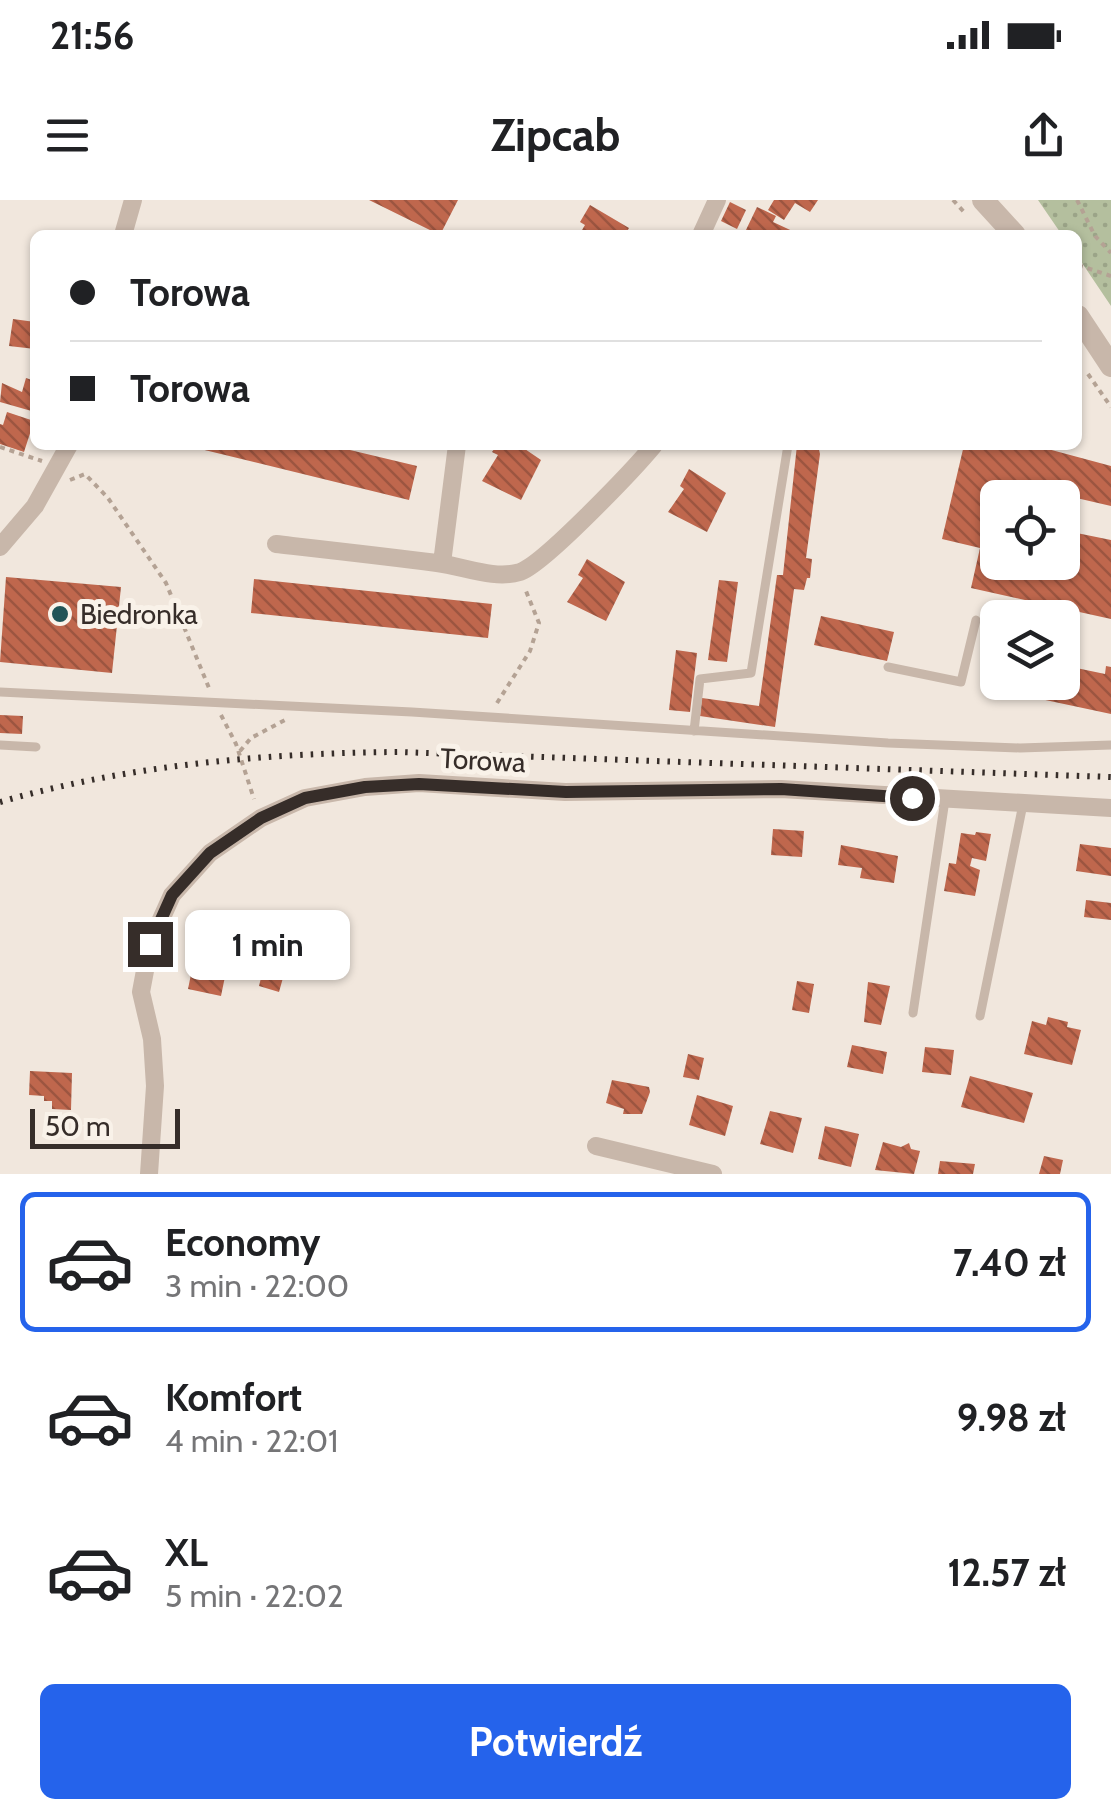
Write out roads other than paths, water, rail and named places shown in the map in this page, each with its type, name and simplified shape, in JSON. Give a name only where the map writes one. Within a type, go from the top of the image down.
[{"type":"street","points":[[125,230],[132,200]]},
{"type":"street","points":[[703,230],[717,200]]},
{"type":"street","points":[[983,200],[1010,230]]},
{"type":"street","points":[[1082,322],[1111,366]]},
{"type":"street","points":[[0,547],[34,506],[67,450]]},
{"type":"street","points":[[442,564],[456,450]]},
{"type":"street","points":[[276,544],[442,564],[484,573],[521,572],[552,548],[650,450]]},
{"type":"street","name":"Torowa","points":[[149,1174],[155,1086],[152,1039],[142,992],[150,944],[172,895],[210,853],[261,818],[305,798],[365,787],[419,784],[566,792],[781,789],[1111,808]]},
{"type":"street","points":[[596,1146],[713,1174]]},
{"type":"lane","points":[[694,731],[700,679],[751,673],[787,450]]},
{"type":"lane","points":[[888,666],[961,682],[976,620]]},
{"type":"lane","points":[[0,692],[982,746],[1111,745]]},
{"type":"lane","points":[[0,745],[36,747]]},
{"type":"lane","points":[[913,1013],[945,800]]},
{"type":"lane","points":[[980,1016],[1023,804]]},
{"type":"railway","points":[[0,802],[148,770],[349,753],[1111,777]]},
{"type":"place","name":"Biedronka","points":[[60,614]]}]
